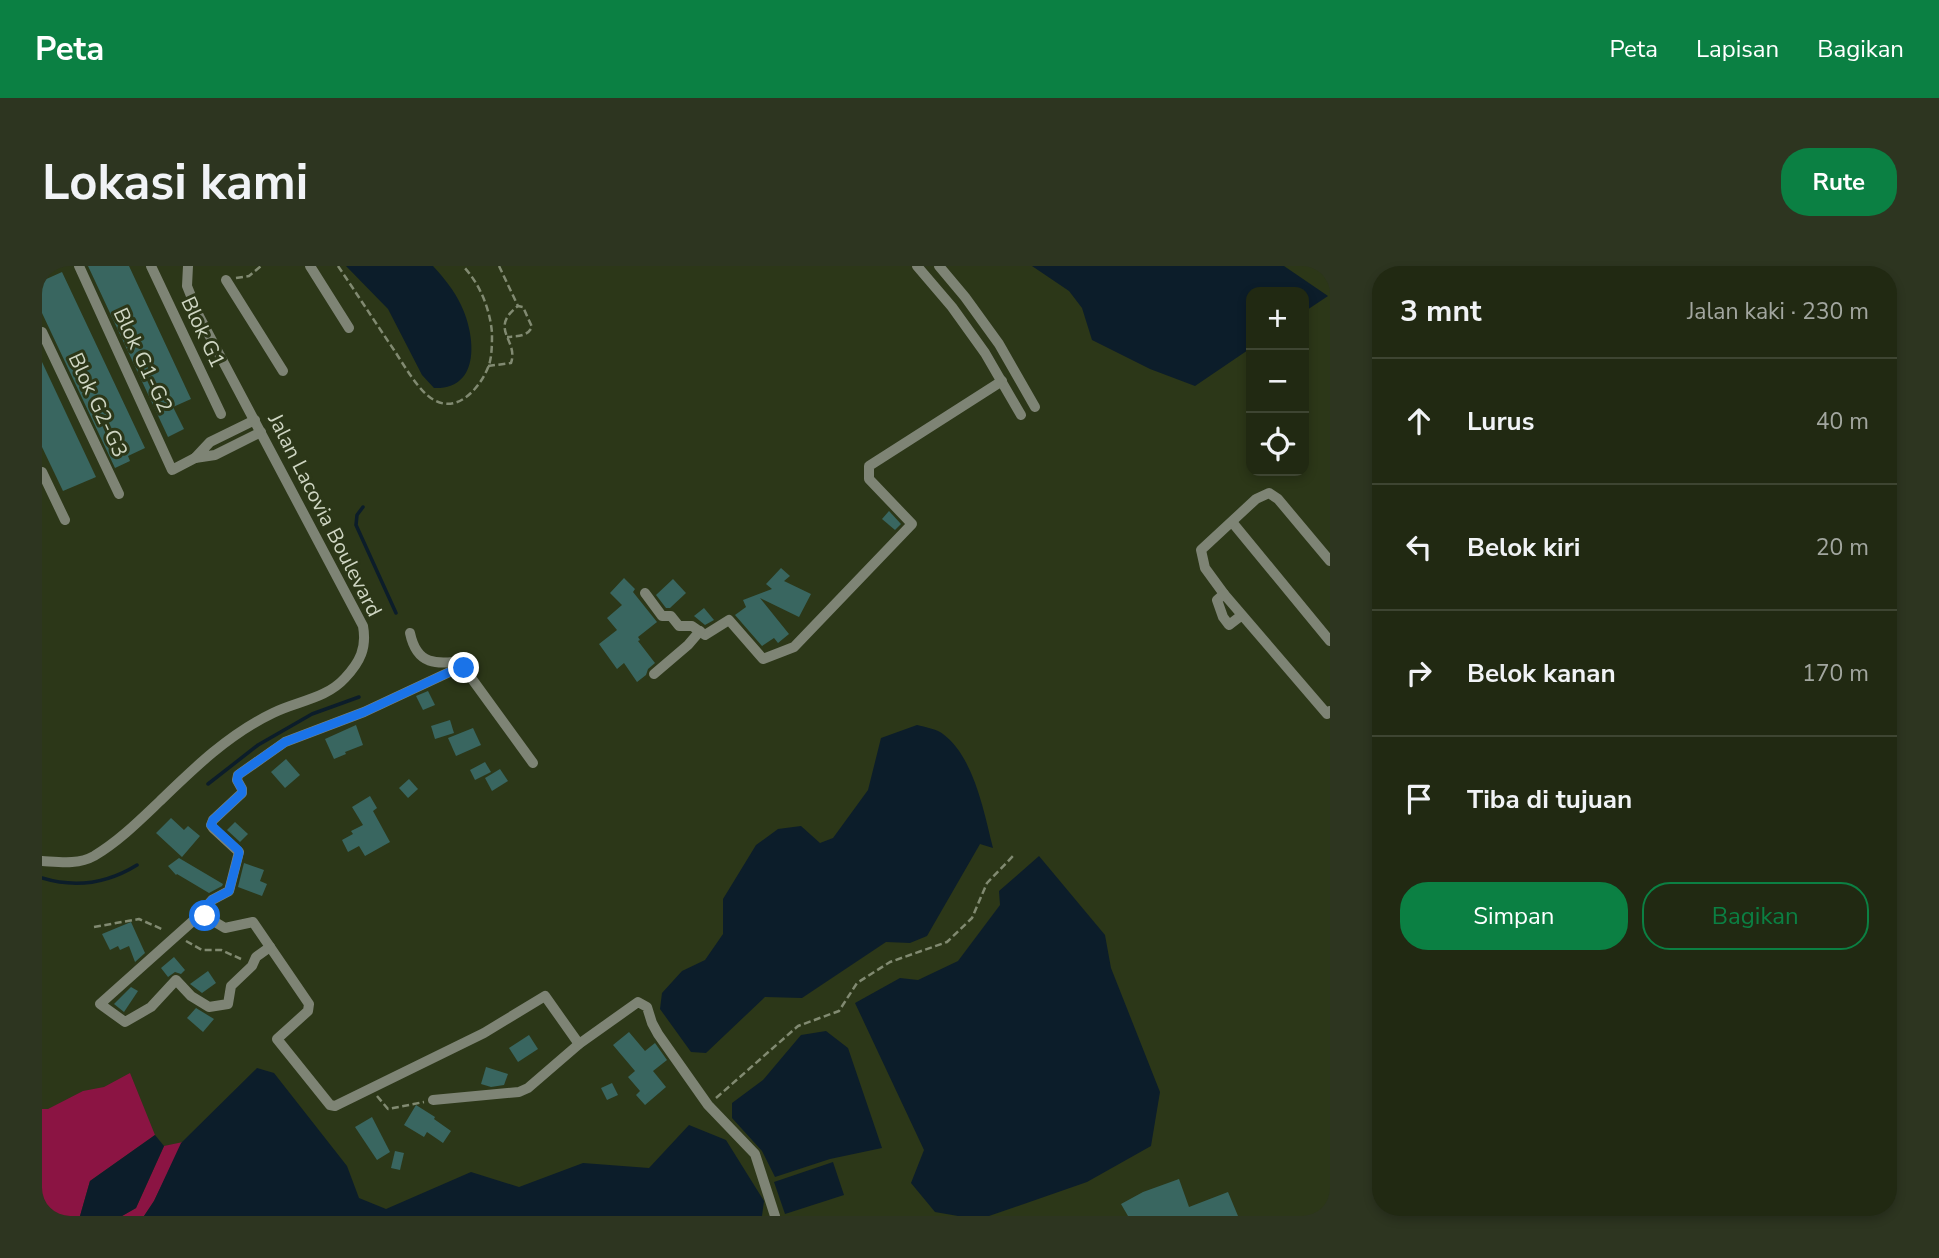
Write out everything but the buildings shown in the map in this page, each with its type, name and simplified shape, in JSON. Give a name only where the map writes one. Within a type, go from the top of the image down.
[{"type":"street","name":"Blok G1-G2","points":[[79,266],[172,470],[195,458]]},
{"type":"street","name":"Blok G1","points":[[151,266],[221,414]]},
{"type":"street","name":"Jalan Lacovia Boulevard","points":[[42,861],[68,863],[91,858],[119,840],[198,764],[240,731],[274,712],[324,694],[343,680],[357,663],[365,640],[363,626],[199,316],[187,286],[188,266]]},
{"type":"street","points":[[310,266],[349,328]]},
{"type":"street","points":[[917,266],[952,307],[985,353],[1021,415]]},
{"type":"street","points":[[939,266],[999,344],[1035,407]]},
{"type":"street","points":[[226,280],[283,371]]},
{"type":"street","name":"Blok G2-G3","points":[[42,332],[119,494]]},
{"type":"street","points":[[645,593],[662,615],[671,616],[679,626],[692,626],[705,635],[729,620],[763,659],[794,647],[912,524],[869,479],[869,466],[1002,381]]},
{"type":"street","points":[[195,458],[210,442],[255,420]]},
{"type":"street","points":[[195,458],[215,455],[261,432]]},
{"type":"street","points":[[42,472],[65,520]]},
{"type":"street","points":[[1330,561],[1278,499],[1269,493],[1256,499],[1201,551],[1205,568],[1224,594],[1327,714],[1330,711]]},
{"type":"street","points":[[1232,522],[1330,641]]},
{"type":"street","points":[[654,674],[700,631]]},
{"type":"street","points":[[410,633],[413,647],[425,660],[439,664],[464,661],[464,668],[533,763]]},
{"type":"street","points":[[270,947],[256,957],[252,966],[231,986],[228,1004],[209,1007],[191,996],[176,980],[151,1007],[125,1022],[100,1004],[194,920],[212,900],[229,891],[239,853],[211,825],[242,793],[238,775],[285,742],[364,712],[456,669],[464,668]]},
{"type":"street","points":[[201,912],[225,928],[253,922],[309,1004],[308,1011],[277,1039],[330,1105],[335,1106],[484,1033],[545,996],[579,1044]]},
{"type":"street","points":[[433,1100],[519,1093],[579,1044],[638,1002],[647,1007],[658,1034],[708,1105],[755,1154],[775,1216]]},
{"type":"path","points":[[226,280],[249,276],[261,266]]},
{"type":"path","points":[[338,266],[411,376],[431,399],[443,404],[458,403],[476,388],[488,366],[492,333],[488,313],[479,287],[463,266]]},
{"type":"path","points":[[499,266],[517,306]]},
{"type":"path","points":[[488,366],[511,363],[513,360],[504,323],[508,314],[517,306]]},
{"type":"path","points":[[507,337],[525,335],[532,327],[523,307],[517,306]]},
{"type":"path","points":[[708,1105],[799,1026],[839,1011],[857,983],[890,962],[947,942],[972,918],[987,883],[1013,856]]},
{"type":"path","points":[[370,1089],[388,1109],[433,1100]]},
{"type":"shaded area","points":[[130,1073],[155,1135],[90,1181],[80,1216],[42,1216],[42,1109],[48,1109],[83,1091],[104,1087]]},
{"type":"shaded area","points":[[183,1142],[144,1216],[122,1216],[136,1208],[164,1146]]},
{"type":"water","points":[[346,266],[433,266],[458,300],[470,331],[471,359],[460,380],[449,386],[434,388],[422,375],[388,309]]},
{"type":"water","points":[[1032,266],[1284,266],[1328,296],[1309,309],[1309,287],[1246,287],[1246,351],[1195,386],[1150,369],[1092,340],[1082,308],[1069,291]]},
{"type":"water","points":[[917,725],[940,732],[963,756],[976,786],[993,848],[980,844],[927,936],[910,943],[886,942],[802,998],[765,997],[706,1053],[691,1052],[660,1009],[662,993],[682,971],[705,960],[723,934],[723,899],[756,845],[778,829],[801,826],[820,843],[833,838],[868,790],[881,738]]},
{"type":"water","points":[[1039,856],[1105,935],[1111,968],[1160,1092],[1151,1146],[1087,1182],[989,1216],[958,1216],[935,1212],[911,1183],[924,1150],[855,1003],[900,978],[918,980],[958,961],[1000,905],[999,891]]},
{"type":"water","points":[[826,1031],[848,1048],[882,1148],[830,1159],[775,1177],[762,1151],[732,1118],[732,1103],[763,1080],[801,1035]]},
{"type":"water","points":[[257,1068],[274,1073],[347,1166],[359,1198],[386,1209],[471,1172],[519,1187],[583,1163],[649,1168],[689,1125],[726,1140],[764,1201],[762,1216],[144,1216],[154,1201],[181,1143]]},
{"type":"water","points":[[155,1135],[164,1146],[136,1208],[122,1216],[80,1216],[90,1181]]},
{"type":"water","points":[[833,1162],[844,1195],[785,1214],[774,1182]]},
{"type":"waterway","points":[[363,507],[357,515],[356,525],[396,613]]},
{"type":"waterway","points":[[208,784],[258,745],[312,714],[359,697]]},
{"type":"waterway","points":[[42,878],[67,883],[91,882],[115,876],[137,865]]},
{"type":"route","points":[[205,916],[201,912],[212,900],[229,891],[239,853],[211,825],[242,793],[236,777],[238,775],[285,742],[364,712],[456,669],[464,668]]}]
